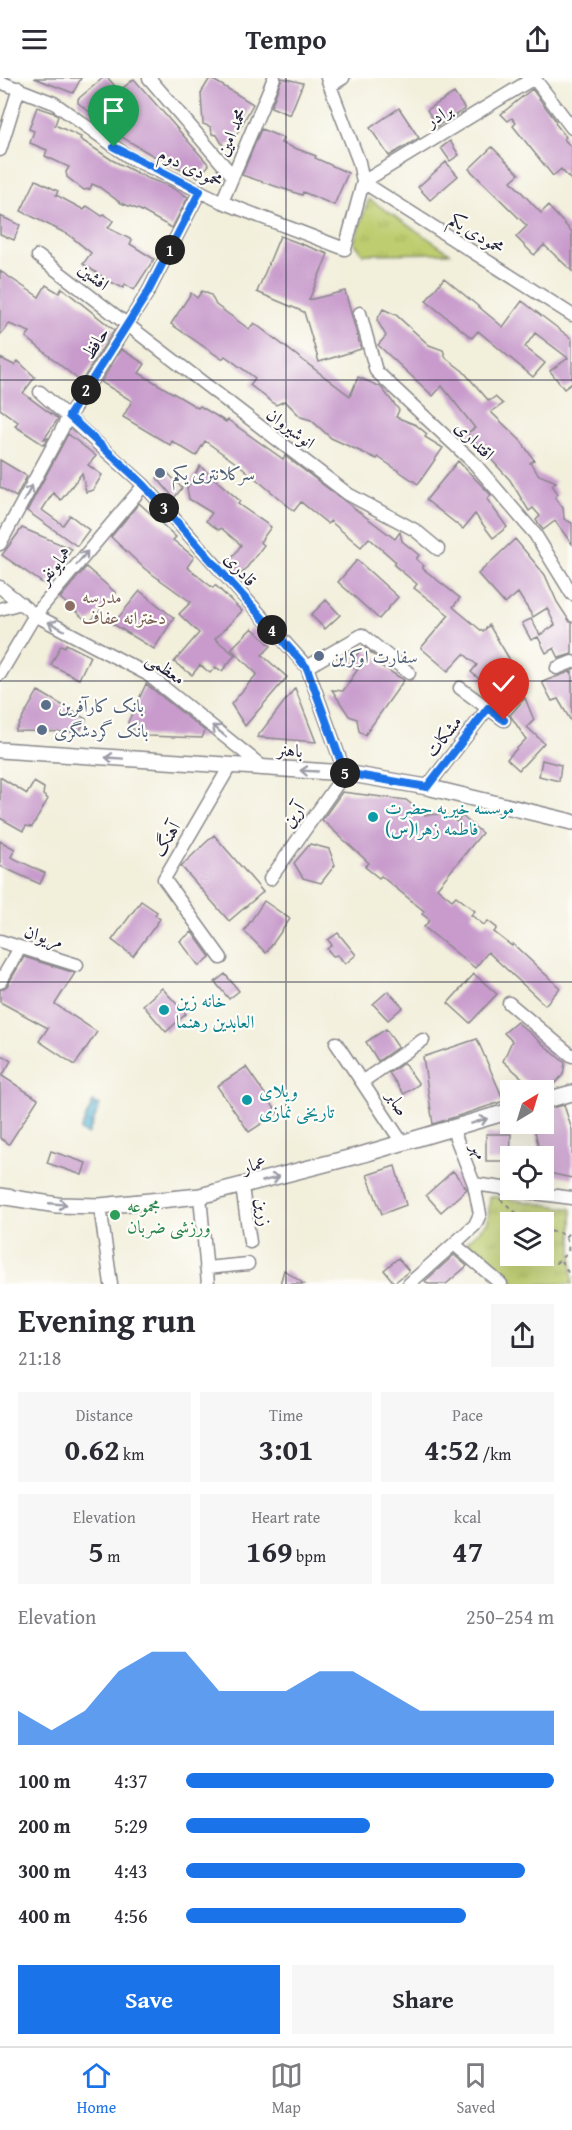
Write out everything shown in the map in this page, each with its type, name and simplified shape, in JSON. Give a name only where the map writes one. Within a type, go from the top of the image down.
[{"type":"main road","name":"باهنر","points":[[0,750],[345,773],[427,787],[572,822]]},
{"type":"main road","points":[[554,1098],[572,1093]]},
{"type":"main road","name":"عمار","points":[[0,1196],[57,1205],[100,1206],[200,1196],[403,1144],[500,1114]]},
{"type":"street","points":[[149,78],[232,175]]},
{"type":"street","name":"محمد امین","points":[[222,202],[274,78]]},
{"type":"street","points":[[343,78],[328,82],[359,162],[363,182]]},
{"type":"street","name":"برادر","points":[[363,182],[534,78],[572,128]]},
{"type":"street","name":"محمودی دوم","points":[[0,82],[19,88],[71,113],[129,157],[222,202],[345,249],[363,182]]},
{"type":"street","points":[[0,150],[19,88]]},
{"type":"street","name":"محمودی یکم","points":[[363,182],[572,315]]},
{"type":"street","name":"حافظ","points":[[0,544],[69,416],[128,325],[200,191]]},
{"type":"street","name":"افشین","points":[[38,256],[128,325]]},
{"type":"street","name":"اقتداری","points":[[360,313],[376,371],[474,463],[535,534],[571,591]]},
{"type":"street","name":"انوشیروان","points":[[128,325],[348,494],[415,530],[438,549]]},
{"type":"street","name":"قادری","points":[[40,393],[69,416],[144,485],[307,668],[345,773]]},
{"type":"street","name":"همایونفر","points":[[0,674],[36,615],[144,485]]},
{"type":"street","name":"معظمی","points":[[0,587],[36,615],[147,674],[264,768]]},
{"type":"street","points":[[0,609],[21,603]]},
{"type":"street","points":[[307,668],[362,635],[409,673]]},
{"type":"street","points":[[557,668],[572,662]]},
{"type":"street","name":"مشکات","points":[[460,688],[504,720]]},
{"type":"street","name":"مشکات","points":[[427,787],[488,708]]},
{"type":"street","name":"آهنگ","points":[[221,958],[164,879],[230,766]]},
{"type":"street","name":"آرین","points":[[270,879],[345,773]]},
{"type":"street","name":"مریوان","points":[[0,941],[77,965]]},
{"type":"street","points":[[0,982],[20,948]]},
{"type":"street","points":[[509,1003],[572,1056]]},
{"type":"street","name":"صابر","points":[[363,1081],[423,1040]]},
{"type":"street","name":"صابر","points":[[336,1043],[403,1144]]},
{"type":"street","name":"مهر","points":[[453,1130],[480,1185],[500,1188]]},
{"type":"street","points":[[409,1284],[475,1225],[480,1214],[480,1185]]},
{"type":"street","name":"زرین","points":[[242,1187],[250,1242]]},
{"type":"street","name":"مهر","points":[[554,1195],[572,1198]]},
{"type":"street","points":[[200,1196],[208,1284]]},
{"type":"street","points":[[100,1206],[111,1284]]},
{"type":"street","points":[[454,1244],[501,1284]]},
{"type":"street","points":[[206,1268],[248,1264]]},
{"type":"path","points":[[480,1185],[514,1212]]},
{"type":"path","points":[[565,1237],[572,1230]]},
{"type":"path","points":[[554,1231],[565,1237],[568,1252],[561,1261],[554,1262]]},
{"type":"path","points":[[561,1261],[572,1279]]},
{"type":"green space","points":[[369,199],[450,253],[363,254],[354,242]]},
{"type":"green space","points":[[490,1196],[500,1198],[500,1200],[515,1200],[572,1209],[572,1284],[517,1284],[467,1242],[488,1222]]},
{"type":"water","points":[[93,1102],[100,1105],[88,1135],[80,1131]]},
{"type":"building","points":[[34,78],[81,78],[73,93]]},
{"type":"building","points":[[103,78],[108,78],[119,91],[134,79],[209,165],[198,177],[125,139],[78,103],[78,99]]},
{"type":"building","points":[[210,78],[253,104],[232,143],[224,147],[217,135],[212,134],[211,127],[203,124],[201,93]]},
{"type":"building","points":[[282,78],[303,83],[290,115],[271,107]]},
{"type":"building","points":[[532,89],[556,121],[555,123],[566,137],[564,139],[572,148],[572,181],[561,169],[553,176],[513,126],[516,123],[512,118],[508,121],[501,114]]},
{"type":"building","points":[[454,93],[465,109],[437,126],[427,110]]},
{"type":"building","points":[[37,107],[54,113],[58,116],[55,125],[81,137],[80,139],[112,160],[188,197],[172,228],[140,210],[121,203],[99,187],[92,184],[90,189],[84,190],[67,177],[66,172],[69,167],[45,156],[47,150],[30,143],[34,131],[29,129]]},
{"type":"building","points":[[399,108],[419,138],[389,156],[370,128]]},
{"type":"building","points":[[261,129],[283,138],[281,143],[316,156],[315,158],[348,173],[334,205],[303,192],[302,195],[242,175]]},
{"type":"building","points":[[450,141],[459,155],[450,161],[441,148]]},
{"type":"building","points":[[492,147],[519,174],[511,181],[541,213],[548,206],[572,232],[572,271],[544,245],[534,255],[516,237],[527,226],[469,169]]},
{"type":"building","points":[[446,162],[458,176],[430,200],[418,187]]},
{"type":"building","points":[[36,180],[58,191],[56,195],[84,210],[87,206],[102,216],[104,214],[113,221],[108,228],[132,240],[130,244],[154,259],[134,290],[125,284],[123,288],[109,281],[83,264],[91,253],[69,235],[21,211]]},
{"type":"building","points":[[0,216],[20,225],[14,240],[0,234]]},
{"type":"building","points":[[280,236],[328,254],[309,300],[345,291],[361,349],[319,362],[304,312],[257,292]]},
{"type":"building","points":[[0,271],[39,297],[46,285],[59,293],[62,288],[114,330],[81,382],[26,337],[30,332],[9,324],[0,335]]},
{"type":"building","points":[[444,278],[503,327],[522,301],[572,339],[572,383],[564,389],[550,371],[568,358],[535,333],[525,347],[545,363],[533,377],[478,331],[472,338],[426,301]]},
{"type":"building","points":[[202,291],[211,295],[216,305],[249,329],[254,323],[350,396],[358,377],[381,387],[399,410],[396,417],[416,425],[427,434],[425,437],[443,448],[418,484],[378,457],[377,459],[331,438],[311,420],[301,417],[285,401],[276,405],[250,385],[255,378],[225,356],[222,359],[171,324],[191,293],[197,298]]},
{"type":"building","points":[[383,309],[396,315],[429,345],[443,350],[446,358],[463,371],[489,401],[495,397],[503,404],[491,412],[521,441],[534,460],[530,463],[539,475],[556,482],[552,485],[558,494],[555,497],[563,508],[564,519],[572,523],[572,544],[555,521],[543,530],[536,520],[540,516],[533,508],[529,511],[510,480],[467,433],[475,428],[442,386],[433,396],[378,345],[386,336],[377,320]]},
{"type":"building","points":[[121,349],[145,364],[139,373],[198,408],[200,406],[226,422],[228,420],[283,459],[285,456],[395,539],[400,532],[402,541],[419,555],[416,559],[424,566],[422,568],[460,598],[453,607],[483,632],[489,625],[513,665],[492,690],[471,672],[477,665],[464,654],[448,671],[421,648],[449,615],[414,588],[417,584],[394,565],[396,562],[369,538],[361,547],[330,521],[328,524],[301,502],[294,511],[243,468],[205,441],[196,456],[172,441],[170,445],[123,417],[132,401],[101,382]]},
{"type":"building","points":[[0,358],[14,365],[18,361],[35,377],[23,393],[58,419],[44,439],[48,438],[44,445],[15,426],[18,422],[0,409]]},
{"type":"building","points":[[68,434],[96,456],[88,465],[102,475],[93,490],[86,492],[82,473],[61,500],[53,493],[42,510],[63,525],[70,515],[89,530],[77,546],[27,511]]},
{"type":"building","points":[[0,460],[27,476],[16,497],[0,487]]},
{"type":"building","points":[[458,461],[491,495],[487,499],[507,527],[493,538],[475,514],[463,529],[426,500]]},
{"type":"building","points":[[200,466],[240,501],[238,504],[271,527],[260,542],[264,545],[242,574],[229,563],[241,545],[221,528],[219,530],[206,521],[212,513],[189,499],[187,488]]},
{"type":"building","points":[[165,470],[182,488],[174,498],[157,478]]},
{"type":"building","points":[[139,503],[176,537],[173,540],[194,557],[187,567],[213,588],[215,585],[242,611],[215,639],[235,655],[222,671],[215,667],[210,673],[200,665],[192,675],[174,662],[199,633],[179,614],[191,602],[145,569],[111,537]]},
{"type":"building","points":[[22,528],[72,549],[47,586],[2,555]]},
{"type":"building","points":[[515,539],[545,575],[557,602],[572,622],[572,654],[559,658],[554,648],[546,653],[538,637],[531,640],[522,623],[531,619],[540,635],[555,625],[547,608],[533,617],[518,593],[505,604],[478,574]]},
{"type":"building","points":[[357,560],[398,597],[379,619],[338,582]]},
{"type":"building","points":[[86,567],[116,593],[89,623],[60,598]]},
{"type":"building","points":[[140,591],[174,618],[154,649],[113,624]]},
{"type":"building","points":[[326,600],[340,615],[325,629],[311,615]]},
{"type":"building","points":[[252,628],[271,646],[262,655],[287,677],[245,726],[231,704],[257,674],[231,649]]},
{"type":"building","points":[[66,644],[90,656],[79,679],[51,665],[61,645],[65,647]]},
{"type":"building","points":[[363,646],[383,663],[381,666],[404,680],[365,735],[359,731],[357,719],[349,716],[332,690],[343,691],[358,669],[350,665]]},
{"type":"building","points":[[572,671],[572,723],[558,699],[552,701],[542,682]]},
{"type":"building","points":[[146,684],[205,731],[202,738],[148,736],[129,727],[128,722]]},
{"type":"building","points":[[295,688],[316,742],[257,737]]},
{"type":"building","name":"بانک کارآفرین","points":[[38,691],[86,719],[79,732],[15,731]]},
{"type":"building","points":[[525,698],[534,720],[527,727],[544,743],[519,770],[507,759],[526,739],[510,715]]},
{"type":"building","points":[[542,760],[561,765],[559,781],[539,776]]},
{"type":"building","points":[[0,777],[27,794],[34,782],[44,788],[43,795],[48,799],[32,827],[26,826],[23,831],[0,818]]},
{"type":"building","points":[[342,792],[406,800],[425,815],[444,814],[457,822],[462,816],[482,833],[437,888],[452,900],[456,896],[475,911],[471,915],[484,925],[488,921],[497,928],[494,932],[512,946],[513,944],[560,988],[545,1005],[488,952],[475,968],[424,927],[430,920],[422,914],[424,911],[381,876],[379,878],[365,867],[369,863],[322,820]]},
{"type":"building","points":[[214,835],[263,892],[229,921],[181,866]]},
{"type":"building","points":[[0,841],[15,849],[11,857],[45,873],[40,884],[0,866]]},
{"type":"building","points":[[310,844],[329,849],[335,865],[321,883],[303,878],[294,863]]},
{"type":"building","points":[[141,901],[157,912],[155,915],[160,919],[133,956],[112,940]]},
{"type":"building","points":[[264,901],[290,919],[266,953],[244,931]]},
{"type":"building","points":[[192,932],[210,957],[199,966],[180,941]]},
{"type":"building","points":[[338,933],[356,955],[345,964],[338,955],[333,956],[327,949],[332,945],[328,940]]},
{"type":"building","points":[[24,957],[75,973],[55,1004],[97,1032],[75,1065],[39,1041],[48,1028],[0,1002],[0,990],[7,986]]},
{"type":"building","points":[[225,974],[239,991],[229,999],[215,982]]},
{"type":"building","points":[[474,974],[497,994],[470,1023],[448,1003]]},
{"type":"building","name":"خانه زین العابدین رهنما","points":[[162,988],[186,1014],[166,1032],[143,1005]]},
{"type":"building","points":[[388,991],[403,1007],[388,1020],[373,1004]]},
{"type":"building","points":[[517,1022],[565,1063],[563,1075],[554,1084],[554,1080],[525,1080],[503,1061],[512,1041],[504,1033]]},
{"type":"building","points":[[386,1029],[398,1047],[378,1061],[366,1042]]},
{"type":"building","points":[[477,1039],[500,1092],[500,1102],[433,1124],[423,1057]]},
{"type":"building","points":[[0,1054],[11,1061],[2,1076],[38,1099],[9,1144],[0,1138]]},
{"type":"building","points":[[404,1063],[419,1084],[404,1094],[389,1073]]},
{"type":"building","name":"ویلای تاریخی نمازی","points":[[246,1067],[278,1113],[249,1132],[217,1086]]},
{"type":"building","points":[[564,1105],[572,1130],[572,1178],[554,1174],[554,1146],[538,1146],[536,1134],[554,1134],[554,1107]]},
{"type":"building","points":[[486,1134],[511,1134],[511,1146],[500,1146],[500,1161],[486,1161]]},
{"type":"building","points":[[51,1151],[86,1163],[82,1175],[47,1163]]},
{"type":"building","points":[[395,1166],[406,1205],[382,1214],[367,1175]]},
{"type":"building","points":[[453,1171],[467,1189],[441,1212],[426,1195]]},
{"type":"building","points":[[454,1255],[467,1266],[446,1284],[428,1284],[425,1281]]},
{"type":"building","points":[[398,1258],[409,1271],[394,1283],[384,1270]]},
{"type":"building","points":[[284,1270],[304,1284],[280,1284]]},
{"type":"place","name":"سرکلانتری یکم","points":[[160,473]]},
{"type":"place","name":"مدرسه دخترانه عفاف","points":[[70,606]]},
{"type":"place","name":"سفارت اوکراین","points":[[319,656]]},
{"type":"place","name":"بانک کارآفرین","points":[[46,705]]},
{"type":"place","name":"بانک گردشگری","points":[[42,730]]},
{"type":"place","name":"موسسه خیریه حضرت فاطمه زهرا(س)","points":[[373,817]]},
{"type":"place","name":"خانه زین العابدین رهنما","points":[[164,1010]]},
{"type":"place","name":"ویلای تاریخی نمازی","points":[[247,1100]]},
{"type":"place","name":"مجموعه ورزشی ضربان","points":[[115,1215]]},
{"type":"route","points":[[114,147],[129,157],[200,191],[148,292],[69,416],[144,485],[307,668],[345,773],[427,787],[488,708],[504,720]]}]
